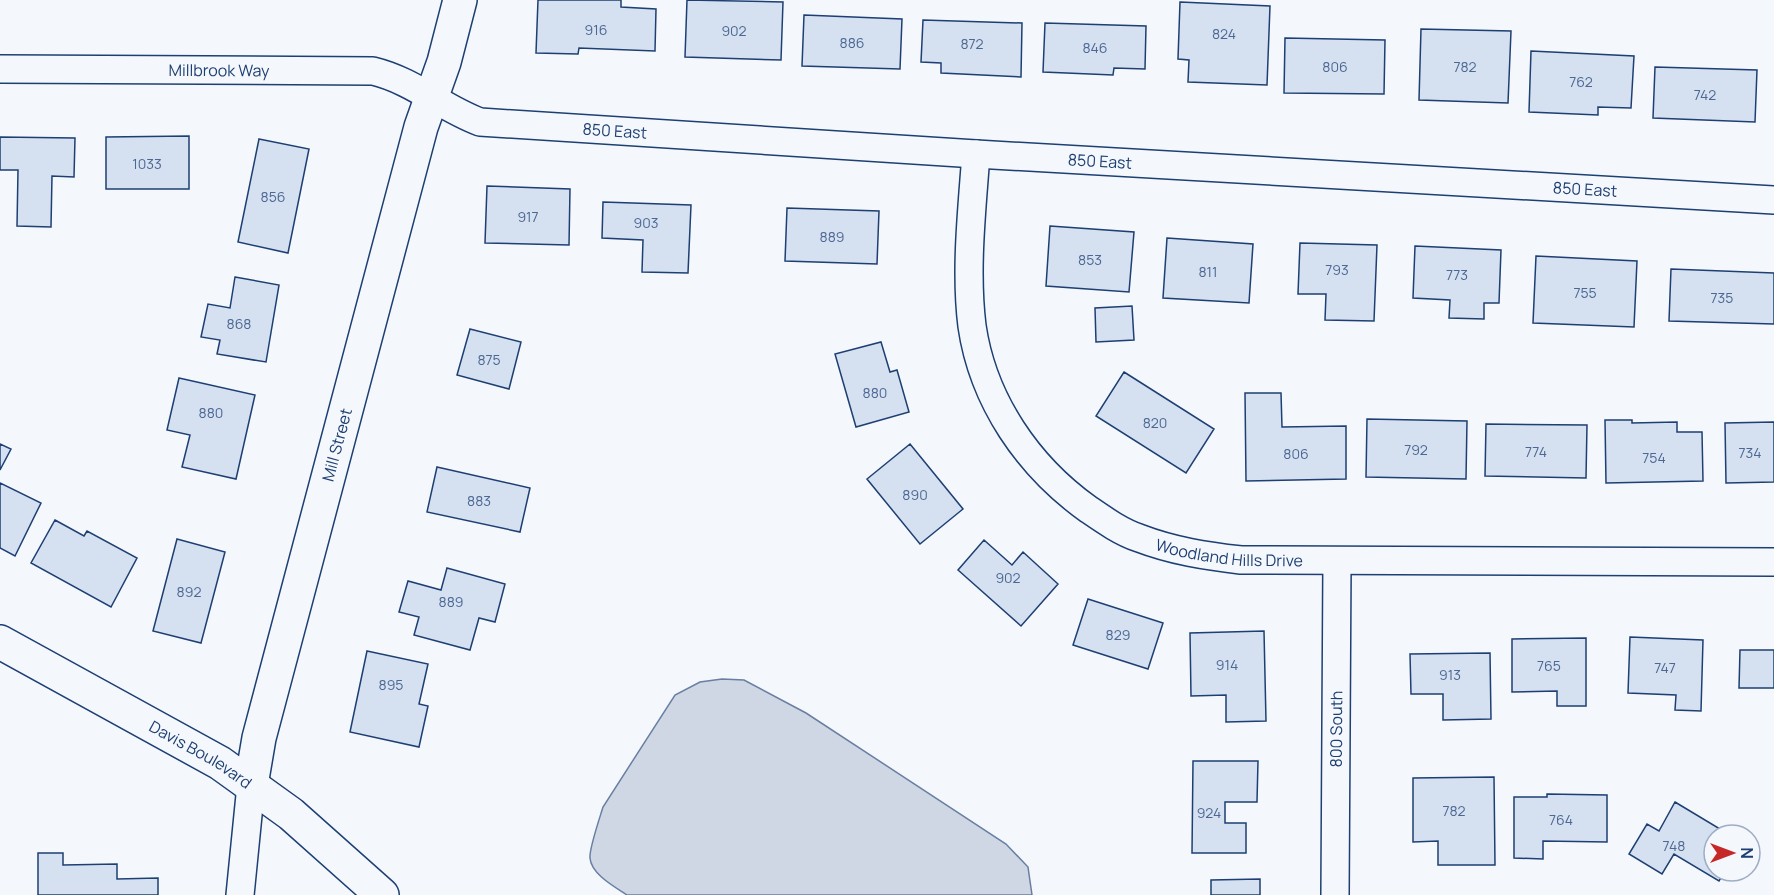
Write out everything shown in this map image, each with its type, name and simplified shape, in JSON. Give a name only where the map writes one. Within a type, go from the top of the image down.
[{"type":"street","name":"Mill Street","points":[[240,895],[251,785],[262,726],[421,127],[444,62],[460,0]]},
{"type":"street","name":"Millbrook Way","points":[[0,69],[373,71],[390,75],[432,96]]},
{"type":"street","name":"850 East","points":[[432,96],[464,116],[480,122],[976,154],[1774,200]]},
{"type":"street","name":"Woodland Hills Drive","points":[[976,154],[969,271],[973,327],[979,355],[999,408],[1030,456],[1050,477],[1107,522],[1137,538],[1171,549],[1241,560],[1774,562]]},
{"type":"street","name":"800 South","points":[[1335,895],[1337,561]]},
{"type":"street","name":"Davis Boulevard","points":[[0,642],[208,756],[291,814],[382,895]]},
{"type":"shaded area","points":[[722,679],[744,680],[806,713],[1006,844],[1028,867],[1032,895],[627,895],[610,884],[599,875],[591,864],[590,858],[603,807],[675,695],[700,682]]},
{"type":"building","points":[[538,0],[621,0],[621,7],[656,9],[655,51],[579,48],[578,54],[536,53]]},
{"type":"building","points":[[687,0],[783,2],[781,60],[685,57]]},
{"type":"building","points":[[1180,2],[1270,6],[1267,85],[1188,82],[1189,60],[1178,59]]},
{"type":"building","points":[[804,15],[902,19],[900,69],[802,66]]},
{"type":"building","points":[[923,20],[1022,23],[1021,77],[941,73],[941,63],[921,62]]},
{"type":"building","points":[[1045,23],[1146,26],[1145,69],[1114,68],[1113,75],[1043,72]]},
{"type":"building","points":[[1421,29],[1511,31],[1508,103],[1419,100]]},
{"type":"building","points":[[1285,38],[1385,40],[1384,94],[1284,93]]},
{"type":"building","points":[[1531,51],[1634,56],[1631,108],[1598,107],[1598,115],[1529,112]]},
{"type":"building","points":[[1655,67],[1757,70],[1755,122],[1653,118]]},
{"type":"building","points":[[189,136],[189,189],[106,189],[106,137]]},
{"type":"building","points":[[0,137],[75,138],[74,177],[52,176],[51,227],[17,226],[18,170],[0,170]]},
{"type":"building","points":[[259,139],[309,149],[288,253],[238,242]]},
{"type":"building","points":[[487,186],[570,189],[569,245],[485,243]]},
{"type":"building","points":[[603,202],[691,205],[688,273],[642,272],[643,240],[602,238]]},
{"type":"building","points":[[787,208],[879,211],[877,264],[785,261]]},
{"type":"building","points":[[1050,226],[1134,232],[1129,292],[1046,286]]},
{"type":"building","points":[[1167,238],[1253,244],[1249,303],[1163,298]]},
{"type":"building","points":[[1300,243],[1377,245],[1374,321],[1325,320],[1326,294],[1298,294]]},
{"type":"building","points":[[1415,246],[1501,250],[1499,303],[1484,303],[1484,319],[1449,318],[1450,300],[1413,298]]},
{"type":"building","points":[[1536,256],[1637,261],[1634,327],[1533,323]]},
{"type":"building","points":[[1671,269],[1774,273],[1774,324],[1669,321]]},
{"type":"building","points":[[235,277],[279,285],[266,362],[217,354],[220,340],[201,337],[208,304],[230,308]]},
{"type":"building","points":[[1132,306],[1134,340],[1096,342],[1095,308]]},
{"type":"building","points":[[470,329],[521,342],[509,389],[457,375]]},
{"type":"building","points":[[881,342],[890,372],[897,370],[909,412],[856,427],[835,354]]},
{"type":"building","points":[[1124,372],[1214,429],[1186,473],[1096,416]]},
{"type":"building","points":[[179,378],[255,395],[236,479],[182,467],[190,435],[167,430]]},
{"type":"building","points":[[1245,393],[1281,393],[1282,427],[1346,426],[1346,479],[1246,481]]},
{"type":"building","points":[[1367,419],[1467,421],[1466,479],[1366,477]]},
{"type":"building","points":[[1605,420],[1632,420],[1632,423],[1677,422],[1677,432],[1702,432],[1703,481],[1606,483]]},
{"type":"building","points":[[1774,422],[1774,482],[1726,483],[1725,423]]},
{"type":"building","points":[[1486,424],[1587,425],[1586,478],[1485,476]]},
{"type":"building","points":[[0,444],[11,449],[0,470]]},
{"type":"building","points":[[910,444],[963,509],[920,544],[867,479]]},
{"type":"building","points":[[437,467],[530,488],[520,532],[427,512]]},
{"type":"building","points":[[0,483],[41,503],[15,556],[0,548]]},
{"type":"building","points":[[55,520],[84,536],[87,531],[137,558],[111,607],[31,563]]},
{"type":"building","points":[[177,539],[225,552],[201,643],[153,631]]},
{"type":"building","points":[[984,540],[1012,565],[1023,552],[1058,584],[1021,626],[958,570]]},
{"type":"building","points":[[447,568],[505,584],[495,622],[479,618],[470,650],[414,635],[419,617],[399,612],[408,581],[441,590]]},
{"type":"building","points":[[1088,599],[1163,623],[1148,669],[1073,645]]},
{"type":"building","points":[[1264,631],[1266,721],[1226,722],[1226,695],[1191,696],[1190,633]]},
{"type":"building","points":[[1630,637],[1703,640],[1701,711],[1675,710],[1676,695],[1628,693]]},
{"type":"building","points":[[1586,638],[1586,706],[1557,706],[1557,691],[1512,692],[1512,639]]},
{"type":"building","points":[[1740,650],[1774,650],[1774,688],[1739,688]]},
{"type":"building","points":[[367,651],[428,664],[419,704],[428,706],[419,747],[350,732]]},
{"type":"building","points":[[1490,653],[1491,719],[1443,720],[1443,694],[1411,694],[1410,654]]},
{"type":"building","points":[[1193,761],[1258,761],[1257,802],[1225,802],[1225,823],[1246,823],[1246,853],[1192,853]]},
{"type":"building","points":[[1494,777],[1495,865],[1438,865],[1438,841],[1413,842],[1413,778]]},
{"type":"building","points":[[1547,794],[1607,795],[1607,842],[1543,841],[1543,859],[1514,858],[1514,797],[1547,797]]},
{"type":"building","points":[[1675,802],[1710,823],[1702,823],[1702,871],[1674,854],[1662,874],[1629,854],[1647,824],[1659,831]]},
{"type":"building","points":[[38,853],[63,853],[63,865],[117,864],[117,879],[158,878],[158,895],[38,895]]},
{"type":"building","points":[[1260,879],[1260,895],[1211,895],[1211,880]]}]
